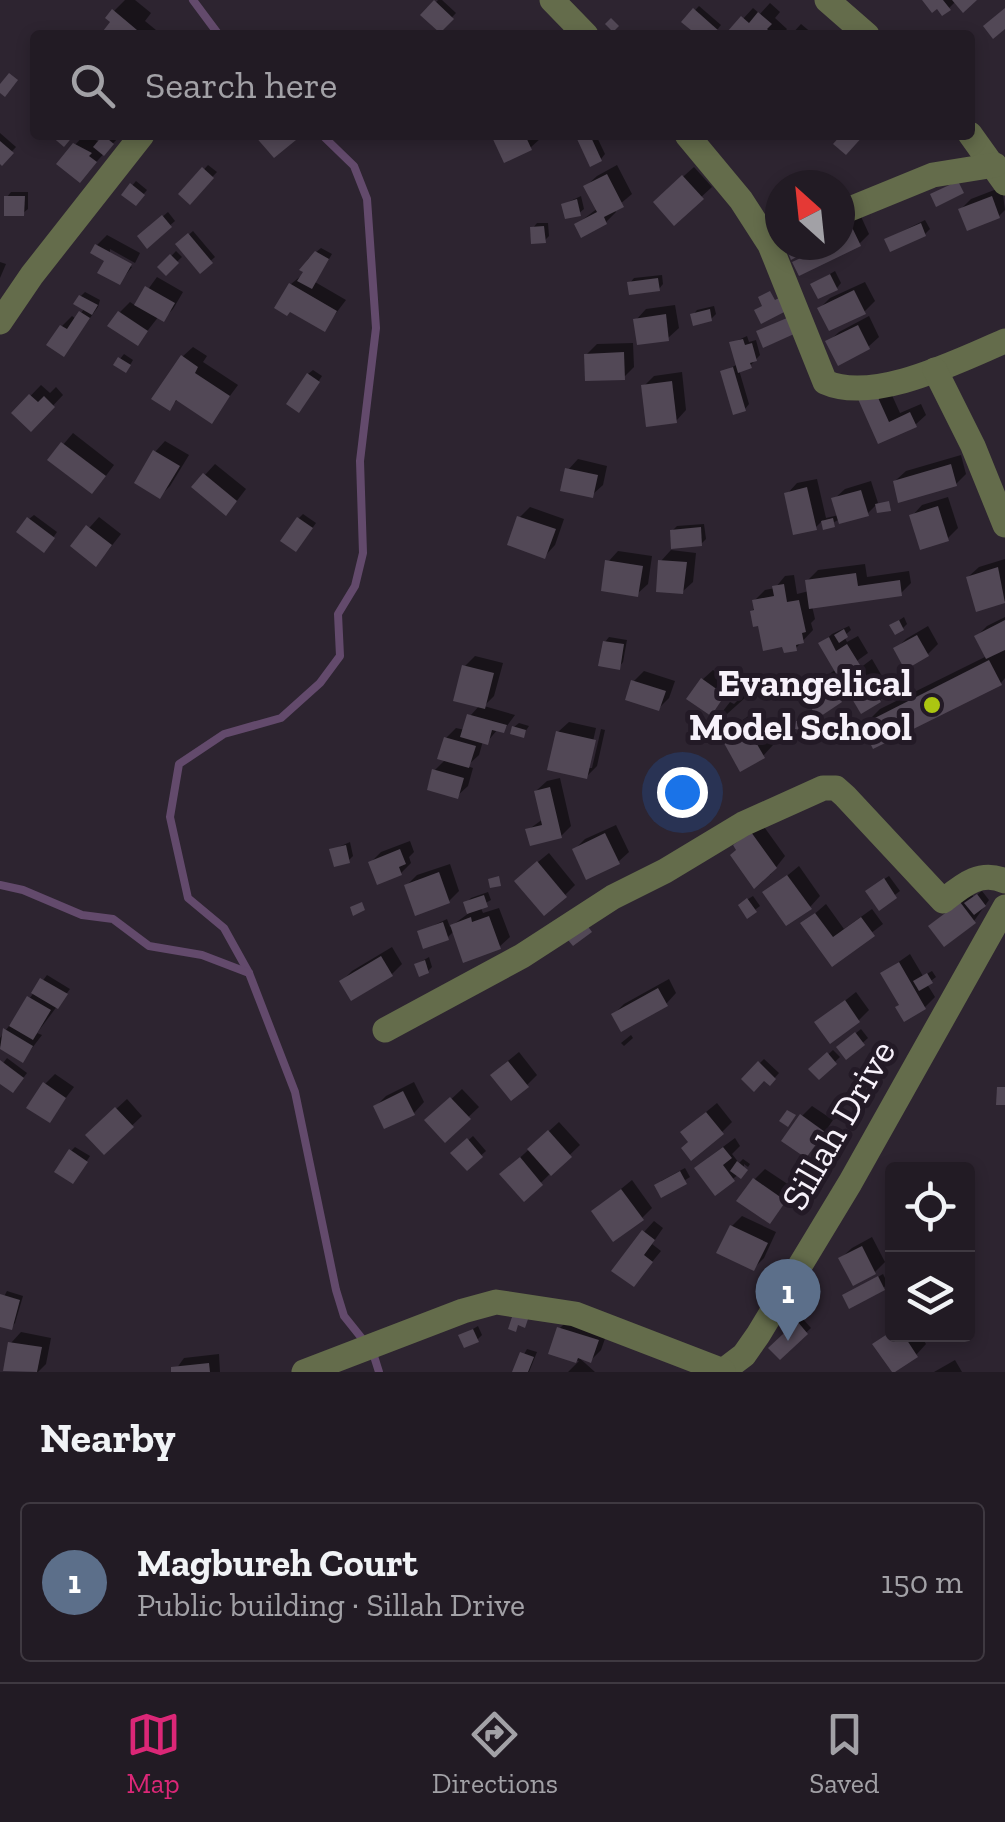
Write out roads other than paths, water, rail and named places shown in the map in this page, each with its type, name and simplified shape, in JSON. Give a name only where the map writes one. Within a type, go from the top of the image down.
[{"type":"street","points":[[552,0],[581,30]]},
{"type":"street","points":[[827,0],[861,30]]},
{"type":"street","points":[[0,322],[138,140]]},
{"type":"street","points":[[691,140],[765,230]]},
{"type":"street","points":[[974,140],[1000,174]]},
{"type":"street","points":[[855,207],[933,175],[1000,174]]},
{"type":"street","points":[[781,260],[826,382],[841,389],[859,390],[935,370],[1005,342]]},
{"type":"street","points":[[935,370],[973,446],[1005,526]]},
{"type":"street","points":[[384,1030],[522,956],[612,898],[743,824],[823,788],[836,788],[845,796],[943,900],[973,879],[985,876],[1005,881]]},
{"type":"street","name":"Sillah Drive","points":[[723,1371],[744,1354],[758,1334],[850,1182],[1005,907]]},
{"type":"street","points":[[304,1372],[496,1302],[575,1314],[723,1371]]},
{"type":"waterway","points":[[193,0],[215,30]]},
{"type":"waterway","points":[[327,140],[354,166],[367,199],[376,328],[360,461],[363,553],[355,586],[338,614],[340,656],[320,683],[281,718],[224,734],[179,764],[170,817],[188,898],[224,928],[249,973],[295,1092],[336,1290],[344,1316],[364,1341]]},
{"type":"waterway","points":[[0,885],[23,890],[82,915],[113,919],[149,946],[202,955],[249,973]]},
{"type":"waterway","points":[[373,1353],[379,1372]]},
{"type":"place","name":"Evangelical Model School","points":[[932,705]]},
{"type":"place","name":"Magbureh Court","points":[[788,1341]]}]
